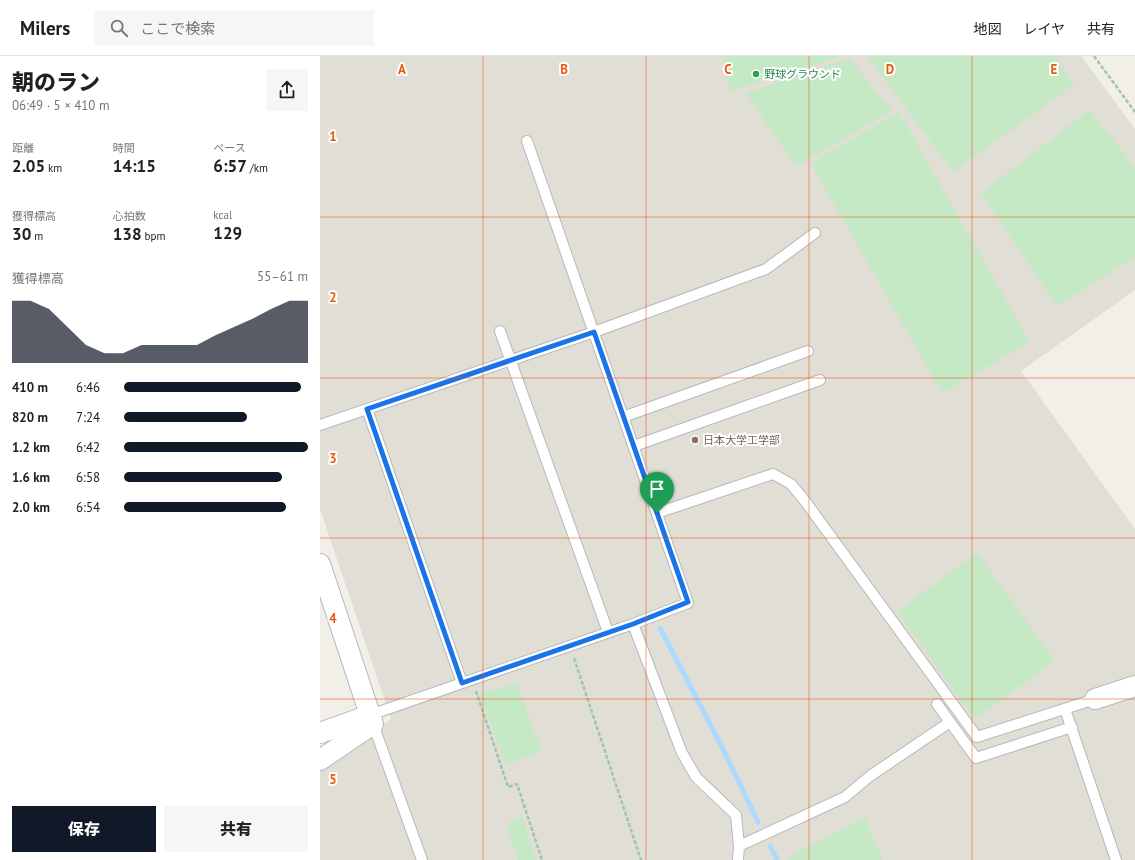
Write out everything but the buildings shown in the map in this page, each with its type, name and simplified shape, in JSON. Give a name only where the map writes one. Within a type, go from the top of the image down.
[{"type":"street","points":[[320,564],[372,720]]},
{"type":"street","points":[[1095,699],[1135,686]]},
{"type":"street","points":[[320,733],[372,720]]},
{"type":"street","points":[[320,760],[372,720]]},
{"type":"lane","points":[[422,860],[372,720],[462,683],[633,624],[688,602],[527,141]]},
{"type":"lane","points":[[320,424],[594,332],[766,269],[815,233]]},
{"type":"lane","points":[[500,331],[608,632]]},
{"type":"lane","points":[[623,417],[808,351]]},
{"type":"lane","points":[[634,446],[820,380]]},
{"type":"lane","points":[[367,409],[462,683]]},
{"type":"lane","points":[[657,513],[772,474],[791,484],[805,501],[977,737],[1095,699]]},
{"type":"lane","points":[[633,624],[682,753],[696,777],[736,815],[739,846],[738,860]]},
{"type":"lane","points":[[937,704],[976,758],[1072,727]]},
{"type":"lane","points":[[1065,709],[1116,860]]},
{"type":"lane","points":[[739,846],[845,797],[870,776],[950,722]]},
{"type":"path","points":[[1094,56],[1135,112]]},
{"type":"path","points":[[570,645],[641,860]]},
{"type":"path","points":[[472,680],[508,787],[517,784],[542,860]]},
{"type":"shaded area","name":"日本大学工学部","points":[[320,56],[1081,56],[1135,129],[1135,290],[1021,371],[1135,529],[1135,860],[320,860],[320,769],[391,719],[320,509]]},
{"type":"green space","name":"野球グラウンド","points":[[722,56],[838,56],[837,58],[731,91]]},
{"type":"green space","points":[[867,56],[1054,56],[1075,84],[953,172]]},
{"type":"green space","points":[[849,58],[892,111],[796,167],[746,93]]},
{"type":"green space","points":[[1090,110],[1135,168],[1135,257],[1057,306],[981,193]]},
{"type":"green space","points":[[899,112],[1030,342],[942,393],[811,163]]},
{"type":"green space","points":[[977,553],[1055,661],[975,719],[897,611]]},
{"type":"green space","points":[[517,683],[541,751],[506,765],[480,694]]},
{"type":"green space","points":[[522,816],[536,860],[518,860],[506,824]]},
{"type":"green space","points":[[865,817],[882,860],[788,860],[787,858]]},
{"type":"waterway","points":[[660,628],[724,751],[758,822]]},
{"type":"waterway","points":[[770,846],[777,860]]},
{"type":"place","name":"野球グラウンド","points":[[756,74]]},
{"type":"place","name":"日本大学工学部","points":[[695,440]]},
{"type":"route","points":[[594,332],[657,513],[688,602],[633,624],[462,683],[367,409],[594,332]]}]
